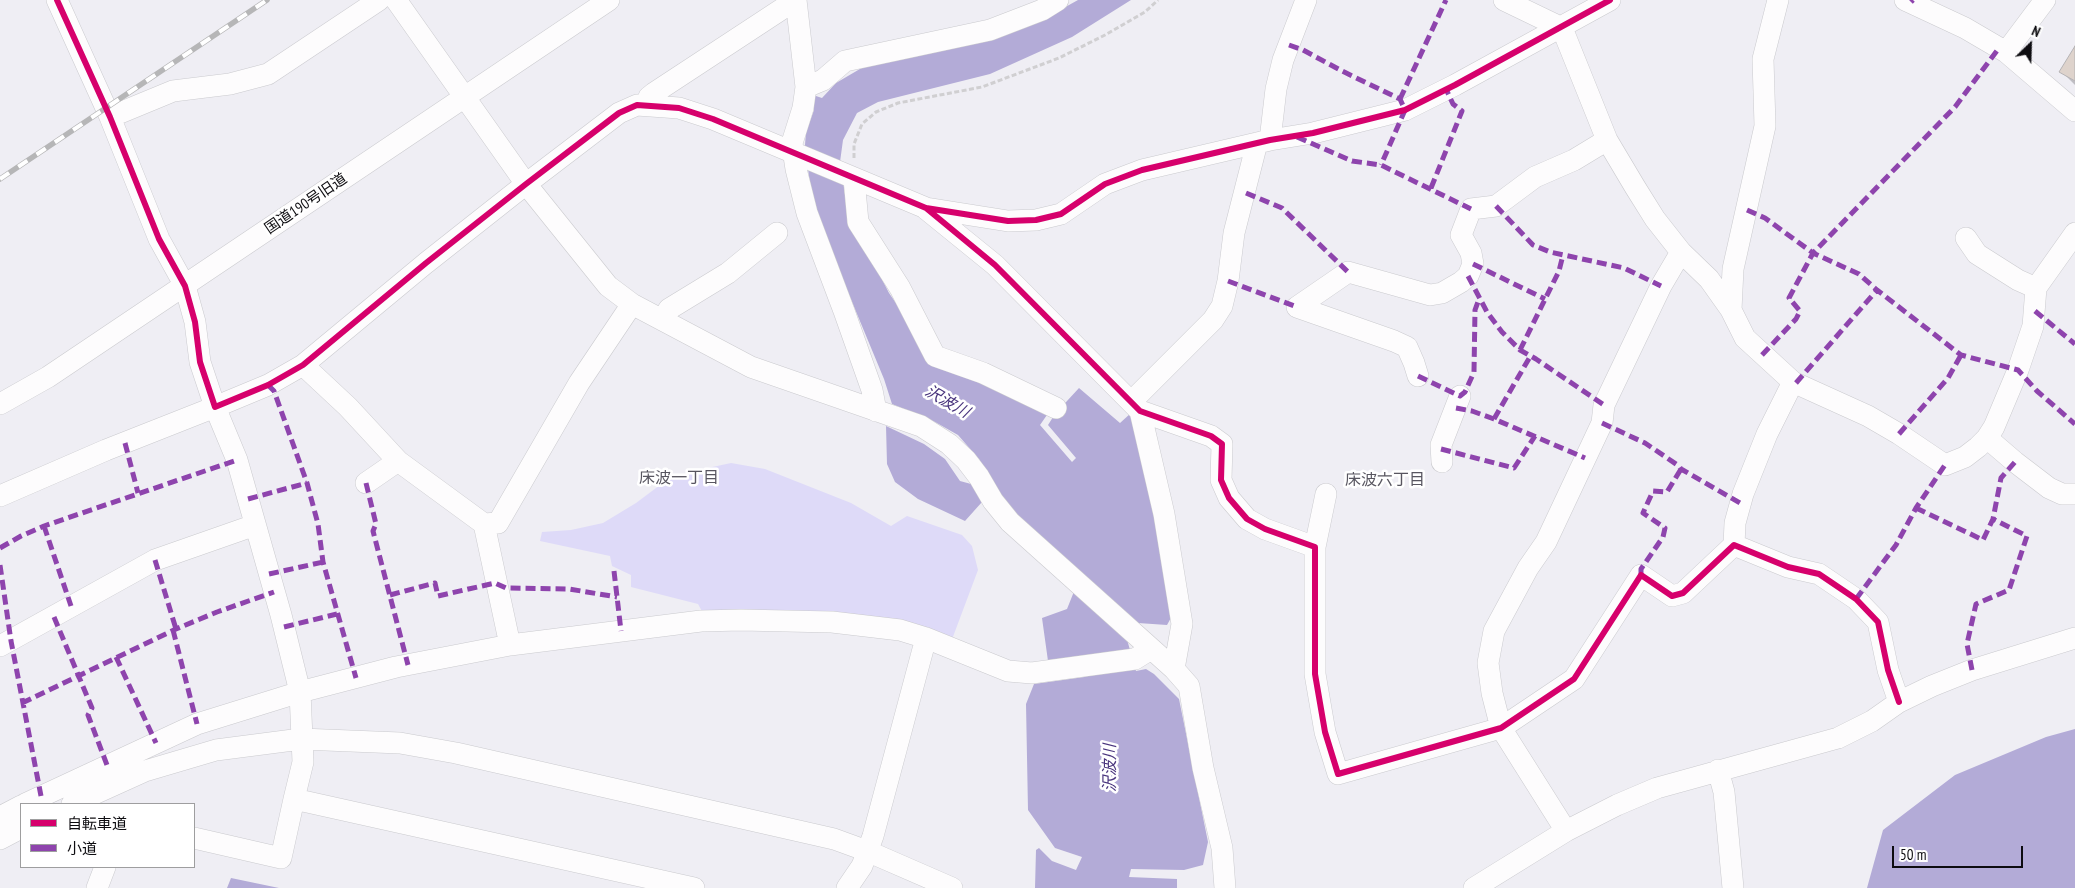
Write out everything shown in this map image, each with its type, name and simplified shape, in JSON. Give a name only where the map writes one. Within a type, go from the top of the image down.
[{"type":"street","points":[[57,0],[110,118],[159,239],[185,286],[195,322],[200,362],[215,407],[237,460],[300,692],[303,762],[281,858],[195,838]]},
{"type":"street","points":[[110,118],[173,91],[230,84],[268,74],[379,0]]},
{"type":"street","points":[[396,0],[526,184],[608,286],[632,304],[751,367],[921,426],[949,444],[979,476],[993,501],[1010,522],[1133,632],[1143,654]]},
{"type":"street","name":"国道190号旧道","points":[[0,404],[48,377],[609,0]]},
{"type":"street","points":[[876,411],[872,390],[807,213],[796,154],[792,144],[803,108],[814,84],[845,60],[990,30],[1042,10],[1058,0]]},
{"type":"street","points":[[1136,407],[1213,320],[1222,306],[1228,281],[1234,233],[1263,142],[1283,60],[1306,0]]},
{"type":"street","points":[[1504,0],[1562,28],[1607,140],[1650,211],[1681,252],[1709,279],[1731,310],[1745,338],[1793,382],[1868,416],[1945,465],[1964,457],[1987,438],[1994,428],[2018,370],[2032,326],[2036,288],[2075,234]]},
{"type":"street","points":[[0,496],[106,450],[268,385],[303,365],[426,263],[526,184],[619,113],[637,105],[688,110],[926,208],[1008,221],[1036,220],[1062,214],[1105,184],[1142,170],[1263,142],[1313,133],[1404,110],[1562,28],[1610,0]]},
{"type":"street","points":[[1731,310],[1733,269],[1765,126],[1763,59],[1778,0]]},
{"type":"street","points":[[1905,0],[1965,28],[2006,52],[2075,111]]},
{"type":"street","points":[[2006,52],[2045,0]]},
{"type":"street","points":[[646,105],[649,97],[654,93],[788,5],[796,2],[814,84]]},
{"type":"street","points":[[1418,376],[1407,347],[1297,307],[1348,272],[1430,295],[1442,293],[1468,276],[1473,264],[1471,253],[1461,235],[1471,209],[1496,206],[1535,177],[1574,160],[1607,140]]},
{"type":"street","points":[[852,178],[858,222],[900,288],[935,356],[983,373],[1056,408]]},
{"type":"street","points":[[926,208],[995,264],[1136,407],[1211,436],[1222,444],[1222,480],[1229,498],[1247,519],[1265,529],[1315,547]]},
{"type":"street","points":[[662,320],[669,309],[728,273],[777,233]]},
{"type":"street","points":[[1966,238],[1977,254],[2018,280],[2036,288]]},
{"type":"street","points":[[1566,831],[1501,728],[1492,693],[1488,663],[1494,631],[1528,568],[1546,542],[1602,423],[1604,405],[1661,286],[1681,252]]},
{"type":"street","points":[[303,365],[348,407],[398,461],[484,524],[498,523],[579,383],[632,304]]},
{"type":"street","points":[[1326,494],[1315,547],[1315,674],[1325,732],[1338,774],[1501,728],[1574,679],[1641,575],[1672,596],[1683,594],[1734,545],[1735,523],[1743,494],[1767,434],[1793,382]]},
{"type":"street","points":[[1442,462],[1441,445],[1460,396]]},
{"type":"street","points":[[1136,407],[1164,514],[1182,624],[1174,669]]},
{"type":"street","points":[[1987,438],[2014,462],[2049,488],[2062,494],[2075,494]]},
{"type":"street","points":[[366,483],[398,461]]},
{"type":"street","points":[[484,524],[510,645]]},
{"type":"street","points":[[0,646],[155,560],[255,525]]},
{"type":"street","points":[[1734,545],[1788,566],[1819,574],[1856,599],[1878,622],[1888,670],[1898,702]]},
{"type":"street","points":[[27,803],[197,724],[300,692],[396,667],[510,645],[701,621],[832,622],[900,630],[926,638],[1008,671],[1032,673],[1143,654],[1174,669],[1190,686],[1203,768],[1222,848],[1225,888]]},
{"type":"street","points":[[847,888],[862,866],[873,836],[926,638]]},
{"type":"street","points":[[1474,888],[1566,831],[1617,805],[1657,788],[1838,738],[1872,721],[1898,702],[1932,686],[1972,670],[2075,638]]},
{"type":"street","points":[[74,803],[145,771],[216,750],[301,740],[400,743],[456,753],[834,839],[867,851],[952,888]]},
{"type":"street","points":[[1718,770],[1724,792],[1733,888]]},
{"type":"street","points":[[294,799],[694,888]]},
{"type":"street","points":[[0,817],[20,807]]},
{"type":"street","points":[[0,839],[20,829]]},
{"type":"street","points":[[97,888],[105,868]]},
{"type":"path","points":[[852,178],[854,144],[862,124],[876,112],[898,103],[982,86],[1058,58],[1105,35],[1145,12],[1158,0]]},
{"type":"shaded area","points":[[731,463],[765,469],[851,503],[891,526],[907,516],[962,535],[972,546],[978,570],[951,642],[704,615],[698,604],[631,587],[631,575],[612,566],[610,556],[540,541],[542,532],[571,530],[603,523],[636,503],[664,482],[694,471]]},
{"type":"water","name":"沢波川","points":[[1078,0],[1131,0],[1072,37],[990,74],[878,102],[857,113],[843,140],[840,162],[848,213],[889,293],[937,363],[1055,414],[1079,388],[1120,423],[1131,413],[1158,524],[1172,616],[1167,625],[1138,623],[1126,636],[1136,671],[1146,669],[1154,674],[1179,699],[1208,842],[1203,865],[1184,870],[1131,869],[1129,877],[1177,879],[1177,888],[1035,888],[1036,850],[1039,848],[1052,861],[1076,870],[1082,857],[1055,848],[1028,810],[1026,704],[1034,684],[1084,677],[1081,658],[1048,661],[1042,618],[1067,609],[1081,574],[982,502],[965,521],[918,499],[895,482],[887,464],[886,426],[924,444],[945,459],[960,481],[971,484],[987,473],[979,459],[958,435],[935,422],[892,404],[884,379],[813,208],[805,145],[806,132],[814,110],[813,95],[822,98],[836,83],[865,66],[1051,15]]},
{"type":"water","points":[[2075,729],[2075,888],[1867,888],[1883,830],[1955,775],[2046,737]]},
{"type":"water","points":[[231,878],[279,888],[227,888]]},
{"type":"pier","points":[[1049,412],[1055,414],[1048,425],[1076,458],[1072,462],[1040,425]]},
{"type":"building","points":[[2075,46],[2075,81],[2059,72]]},
{"type":"railway","points":[[0,179],[267,0]]},
{"type":"marked path","points":[[1400,99],[1446,0]]},
{"type":"marked path","points":[[1289,45],[1303,50],[1400,99],[1405,110],[1381,165]]},
{"type":"marked path","points":[[1762,355],[1796,319],[1800,311],[1789,298],[1813,253],[1955,107],[1999,48]]},
{"type":"marked path","points":[[1431,188],[1462,111],[1453,104],[1446,89]]},
{"type":"marked path","points":[[1297,137],[1352,161],[1381,165],[1471,209]]},
{"type":"marked path","points":[[1246,193],[1282,208],[1348,272]]},
{"type":"marked path","points":[[1496,206],[1533,245],[1550,252],[1624,268],[1661,286]]},
{"type":"marked path","points":[[1747,210],[1765,218],[1813,253],[1859,274],[1961,355],[2018,370],[2037,391],[2075,424]]},
{"type":"marked path","points":[[1520,350],[1559,271],[1563,255]]},
{"type":"marked path","points":[[1473,264],[1545,299]]},
{"type":"marked path","points":[[1468,276],[1487,312],[1502,332],[1520,350],[1604,405]]},
{"type":"marked path","points":[[1228,281],[1297,307]]},
{"type":"marked path","points":[[1796,383],[1877,290]]},
{"type":"marked path","points":[[1418,376],[1460,396],[1465,392],[1474,372],[1475,310],[1479,299]]},
{"type":"marked path","points":[[2035,311],[2075,344]]},
{"type":"marked path","points":[[1494,419],[1531,355]]},
{"type":"marked path","points":[[1899,434],[1948,378],[1961,355]]},
{"type":"marked path","points":[[268,385],[274,391],[307,483],[318,524],[323,562],[356,678]]},
{"type":"marked path","points":[[1456,408],[1472,411],[1494,419],[1585,458]]},
{"type":"marked path","points":[[1602,423],[1645,443],[1681,469],[1740,503]]},
{"type":"marked path","points":[[1441,449],[1514,468],[1535,436]]},
{"type":"marked path","points":[[125,443],[138,493]]},
{"type":"marked path","points":[[0,548],[44,526],[237,460]]},
{"type":"marked path","points":[[1916,508],[1983,540],[1993,519],[2001,478],[2015,462]]},
{"type":"marked path","points":[[1856,599],[1896,545],[1916,508],[1945,465]]},
{"type":"marked path","points":[[1641,575],[1641,569],[1663,537],[1665,528],[1643,513],[1653,491],[1667,492],[1681,469]]},
{"type":"marked path","points":[[248,499],[307,483]]},
{"type":"marked path","points":[[366,483],[376,524],[373,531],[408,665]]},
{"type":"marked path","points":[[1972,670],[1967,644],[1976,604],[2009,590],[2027,536],[1993,519]]},
{"type":"marked path","points":[[44,526],[71,606]]},
{"type":"marked path","points":[[155,560],[176,629]]},
{"type":"marked path","points":[[269,574],[323,562]]},
{"type":"marked path","points":[[0,565],[11,641],[41,796]]},
{"type":"marked path","points":[[614,571],[621,631]]},
{"type":"marked path","points":[[390,595],[435,583],[438,596],[495,583],[506,588],[569,589],[617,597]]},
{"type":"marked path","points":[[22,703],[176,629],[274,592]]},
{"type":"marked path","points":[[284,627],[337,614]]},
{"type":"marked path","points":[[54,617],[92,708],[88,715],[107,765]]},
{"type":"marked path","points":[[173,630],[197,724]]},
{"type":"marked path","points":[[116,657],[156,743]]},
{"type":"cycle path","points":[[57,0],[110,117],[159,239],[185,286],[195,322],[200,362],[215,407],[268,385],[303,365],[426,263],[526,184],[619,113],[637,105],[679,108],[713,119],[926,208],[1008,221],[1036,220],[1061,214],[1105,184],[1142,170],[1270,140],[1313,133],[1405,110],[1455,85],[1610,0]]},
{"type":"cycle path","points":[[926,208],[995,265],[1140,411],[1211,436],[1222,444],[1221,480],[1229,498],[1247,519],[1265,529],[1315,547],[1315,674],[1325,732],[1338,774],[1501,728],[1574,679],[1641,575],[1672,596],[1683,593],[1734,545],[1788,567],[1819,574],[1856,599],[1878,622],[1888,670],[1899,702]]},
{"type":"district","name":"床波一丁目","points":[[679,478]]},
{"type":"district","name":"床波六丁目","points":[[1385,480]]}]
